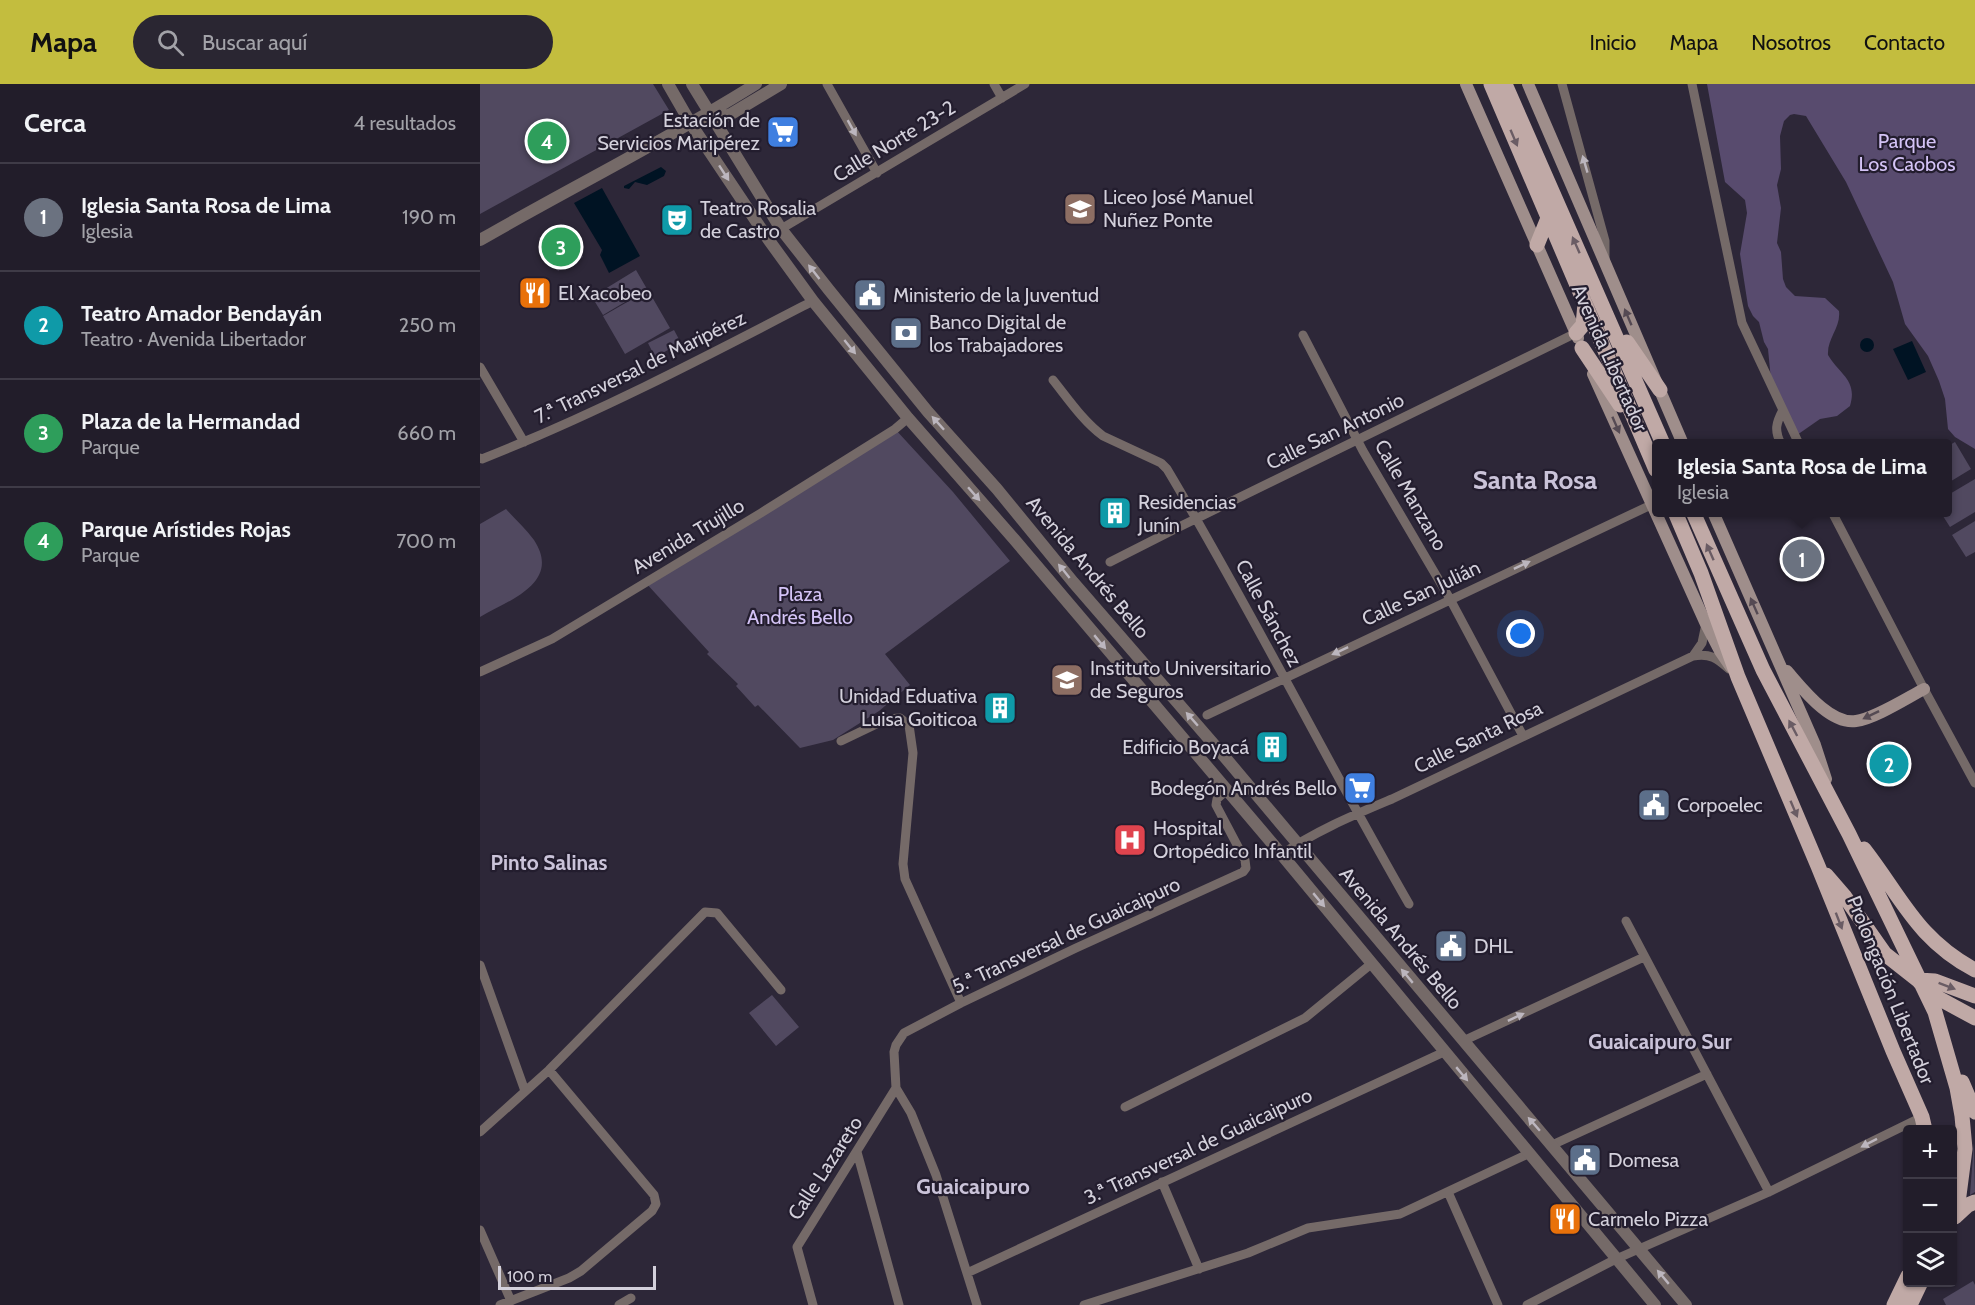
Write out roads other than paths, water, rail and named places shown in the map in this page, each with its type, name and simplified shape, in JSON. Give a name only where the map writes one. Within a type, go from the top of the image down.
[{"type":"main road","name":"Avenida Libertador","points":[[1466,84],[1651,505]]},
{"type":"main road","name":"Avenida Libertador","points":[[1491,84],[1548,218],[1660,439]]},
{"type":"main road","name":"Avenida Libertador","points":[[1505,84],[1652,460]]},
{"type":"main road","name":"Avenida Libertador","points":[[1528,84],[1681,439]]},
{"type":"main road","points":[[1537,245],[1548,218]]},
{"type":"main road","points":[[1648,451],[1579,340],[1592,302],[1633,352],[1660,390]]},
{"type":"main road","name":"Avenida Libertador","points":[[1657,517],[1706,624],[1720,651],[1738,677]]},
{"type":"main road","name":"Avenida Libertador","points":[[1677,517],[1701,573],[1738,677],[1818,866]]},
{"type":"main road","points":[[1695,517],[1763,670],[1849,834],[1879,869],[1919,927],[1943,950],[1975,970]]},
{"type":"main road","points":[[1715,517],[1815,745],[1840,817]]},
{"type":"main road","points":[[1778,660],[1816,702],[1838,719],[1849,722],[1863,719],[1923,689]]},
{"type":"main road","name":"Prolongación Libertador","points":[[1849,834],[1935,1012],[1957,1088],[1962,1116],[1965,1149],[1957,1203]]},
{"type":"main road","points":[[1818,866],[1845,897],[1885,954],[1918,980],[1929,993],[1975,1018]]},
{"type":"main road","name":"Prolongación Libertador","points":[[1818,866],[1923,1123]]},
{"type":"main road","points":[[1918,980],[1935,981],[1975,996]]},
{"type":"main road","points":[[1935,1012],[1975,1112]]},
{"type":"main road","points":[[1957,1215],[1968,1204],[1975,1202]]},
{"type":"main road","points":[[1894,1305],[1903,1286]]},
{"type":"main road","points":[[1910,1305],[1919,1287]]},
{"type":"street","name":"Avenida Andrés Bello","points":[[668,84],[691,124],[768,239],[813,301],[908,418],[1227,790],[1655,1305]]},
{"type":"street","name":"Avenida Andrés Bello","points":[[692,84],[781,229],[928,412],[997,489],[1073,582],[1686,1305]]},
{"type":"street","points":[[711,117],[756,84]]},
{"type":"street","points":[[480,240],[691,124],[711,117],[731,114],[781,84]]},
{"type":"street","points":[[827,84],[877,173]]},
{"type":"street","points":[[994,84],[1002,98]]},
{"type":"street","name":"Calle Norte 23-2","points":[[781,229],[1025,84]]},
{"type":"street","points":[[1562,84],[1605,242],[1605,262]]},
{"type":"street","points":[[1692,84],[1738,308],[1747,335],[1797,439]]},
{"type":"street","name":"7.ª Transversal de Maripérez","points":[[480,458],[524,442],[688,365],[813,301]]},
{"type":"street","name":"Calle Manzano","points":[[1303,335],[1358,439],[1450,599],[1523,736]]},
{"type":"street","name":"Calle San Antonio","points":[[1110,562],[1358,439],[1579,340]]},
{"type":"street","points":[[480,367],[524,442]]},
{"type":"street","name":"Calle Sánchez","points":[[1053,380],[1087,423],[1103,436],[1161,463],[1167,469],[1197,519],[1357,814],[1409,904]]},
{"type":"street","points":[[1778,439],[1776,426],[1783,410]]},
{"type":"street","name":"Avenida Trujillo","points":[[480,672],[552,639],[761,513],[895,429],[908,418]]},
{"type":"street","name":"Calle San Julián","points":[[1208,715],[1651,505]]},
{"type":"street","points":[[1834,517],[1923,689],[1975,783]]},
{"type":"street","points":[[1693,656],[1702,643],[1706,624]]},
{"type":"street","points":[[1693,656],[1704,654],[1713,656],[1738,677]]},
{"type":"street","name":"Calle Santa Rosa","points":[[1281,855],[1297,844],[1357,814],[1693,656]]},
{"type":"street","points":[[841,741],[887,719],[900,717],[909,725],[913,753],[903,864],[905,879],[961,1003]]},
{"type":"street","name":"5.ª Transversal de Guaicaipuro","points":[[896,1088],[894,1052],[899,1039],[910,1029],[1104,935],[1243,872],[1246,868],[1245,860],[1216,805],[1217,799],[1227,790]]},
{"type":"street","points":[[480,1132],[549,1070],[705,912],[717,913],[781,990]]},
{"type":"street","points":[[1626,921],[1769,1192]]},
{"type":"street","points":[[1463,1041],[1644,957]]},
{"type":"street","points":[[1125,1107],[1305,1018],[1371,964]]},
{"type":"street","points":[[480,965],[525,1091]]},
{"type":"street","name":"3.ª Transversal de Guaicaipuro","points":[[967,1273],[1444,1052]]},
{"type":"street","points":[[500,1305],[569,1278],[581,1271],[645,1218],[657,1204],[654,1195],[549,1070]]},
{"type":"street","points":[[1552,1145],[1707,1074]]},
{"type":"street","points":[[896,1088],[911,1113],[936,1175],[977,1305]]},
{"type":"street","name":"Calle Lazareto","points":[[813,1305],[797,1247],[896,1088]]},
{"type":"street","points":[[1527,1305],[1616,1259],[1923,1123]]},
{"type":"street","points":[[857,1152],[899,1305]]},
{"type":"street","points":[[1084,1305],[1199,1269],[1308,1228],[1400,1214],[1530,1153]]},
{"type":"street","points":[[1162,1182],[1199,1269]]},
{"type":"street","points":[[1448,1192],[1498,1305]]},
{"type":"street","points":[[480,1230],[511,1300]]},
{"type":"street","points":[[619,1305],[631,1298]]},
{"type":"water","points":[[661,167],[666,171],[664,176],[647,185],[635,182],[629,189],[624,188],[624,186]]},
{"type":"water","points":[[602,188],[640,256],[609,273],[600,255],[602,250],[574,203]]},
{"type":"water","points":[[1867,338],[1872,340],[1874,345],[1872,350],[1867,352],[1862,350],[1860,345],[1862,340]]},
{"type":"water","points":[[1912,341],[1926,372],[1908,380],[1893,349]]},
{"type":"place","name":"Estación de Servicios Maripérez","points":[[783,132]]},
{"type":"place","name":"Parque Arístides Rojas","points":[[547,141]]},
{"type":"place","name":"Liceo José Manuel Nuñez Ponte","points":[[1080,209]]},
{"type":"place","name":"Teatro Rosalia de Castro","points":[[677,220]]},
{"type":"place","name":"Plaza de la Hermandad","points":[[561,247]]},
{"type":"place","name":"El Xacobeo","points":[[535,293]]},
{"type":"place","name":"Ministerio de la Juventud","points":[[870,295]]},
{"type":"place","name":"Banco Digital de los Trabajadores","points":[[906,333]]},
{"type":"place","name":"Residencias Junín","points":[[1115,513]]},
{"type":"place","name":"Iglesia Santa Rosa de Lima","points":[[1802,559]]},
{"type":"place","name":"Instituto Universitario de Seguros","points":[[1067,680]]},
{"type":"place","name":"Unidad Eduativa Luisa Goiticoa","points":[[1000,708]]},
{"type":"place","name":"Edificio Boyacá","points":[[1272,747]]},
{"type":"place","name":"Teatro Amador Bendayán","points":[[1889,764]]},
{"type":"place","name":"Bodegón Andrés Bello","points":[[1360,788]]},
{"type":"place","name":"Corpoelec","points":[[1654,805]]},
{"type":"place","name":"Hospital Ortopédico Infantil","points":[[1130,840]]},
{"type":"place","name":"DHL","points":[[1451,946]]},
{"type":"place","name":"Domesa","points":[[1585,1160]]},
{"type":"place","name":"Carmelo Pizza","points":[[1565,1219]]},
{"type":"district","name":"Santa Rosa","points":[[1535,480]]},
{"type":"district","name":"Pinto Salinas","points":[[549,863]]},
{"type":"district","name":"Guaicaipuro Sur","points":[[1660,1042]]},
{"type":"district","name":"Guaicaipuro","points":[[973,1186]]},
{"type":"park label","name":"Parque Los Caobos","points":[[1907,152]]},
{"type":"park label","name":"Plaza Andrés Bello","points":[[800,606]]}]
